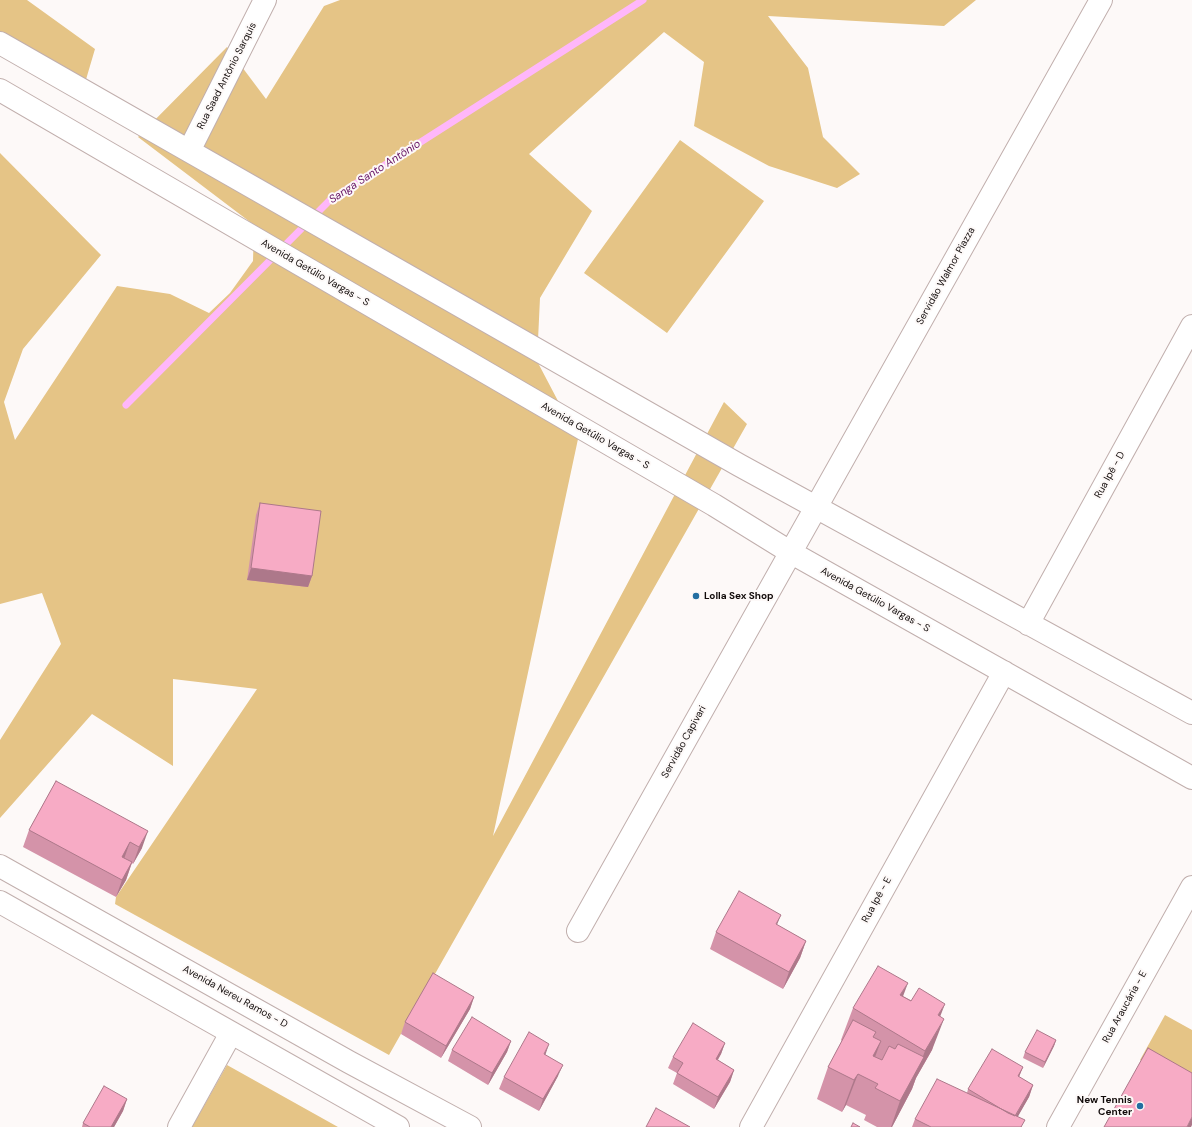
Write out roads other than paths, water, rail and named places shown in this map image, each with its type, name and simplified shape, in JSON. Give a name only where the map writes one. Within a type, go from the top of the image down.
[{"type":"street","name":"Rua Saad Antônio Sarquis","points":[[189,151],[265,0]]},
{"type":"street","name":"Servidão Walmor Piazza","points":[[790,552],[1100,0]]},
{"type":"street","points":[[0,44],[739,465],[1192,714]]},
{"type":"street","name":"Avenida Getúlio Vargas - S","points":[[0,90],[714,506],[790,552],[1192,778]]},
{"type":"street","name":"Rua Ipê - D","points":[[1028,624],[1192,326]]},
{"type":"street","name":"Servidão Capivari","points":[[578,931],[790,552]]},
{"type":"street","name":"Rua Ipê - E","points":[[751,1127],[1004,672]]},
{"type":"street","name":"Avenida Nereu Ramos - D","points":[[0,866],[348,1062],[470,1127]]},
{"type":"street","name":"Rua Araucária - E","points":[[1058,1127],[1192,887]]},
{"type":"street","points":[[43,927],[60,899]]},
{"type":"street","points":[[0,902],[398,1127]]},
{"type":"street","points":[[180,1127],[232,1033]]},
{"type":"street","points":[[334,1090],[348,1062]]},
{"type":"waterway","name":"Sanga Santo Antônio","points":[[126,405],[330,200],[643,0]]},
{"type":"place","name":"Lolla Sex Shop","points":[[696,596]]},
{"type":"place","name":"New Tennis Center","points":[[1140,1106]]}]
